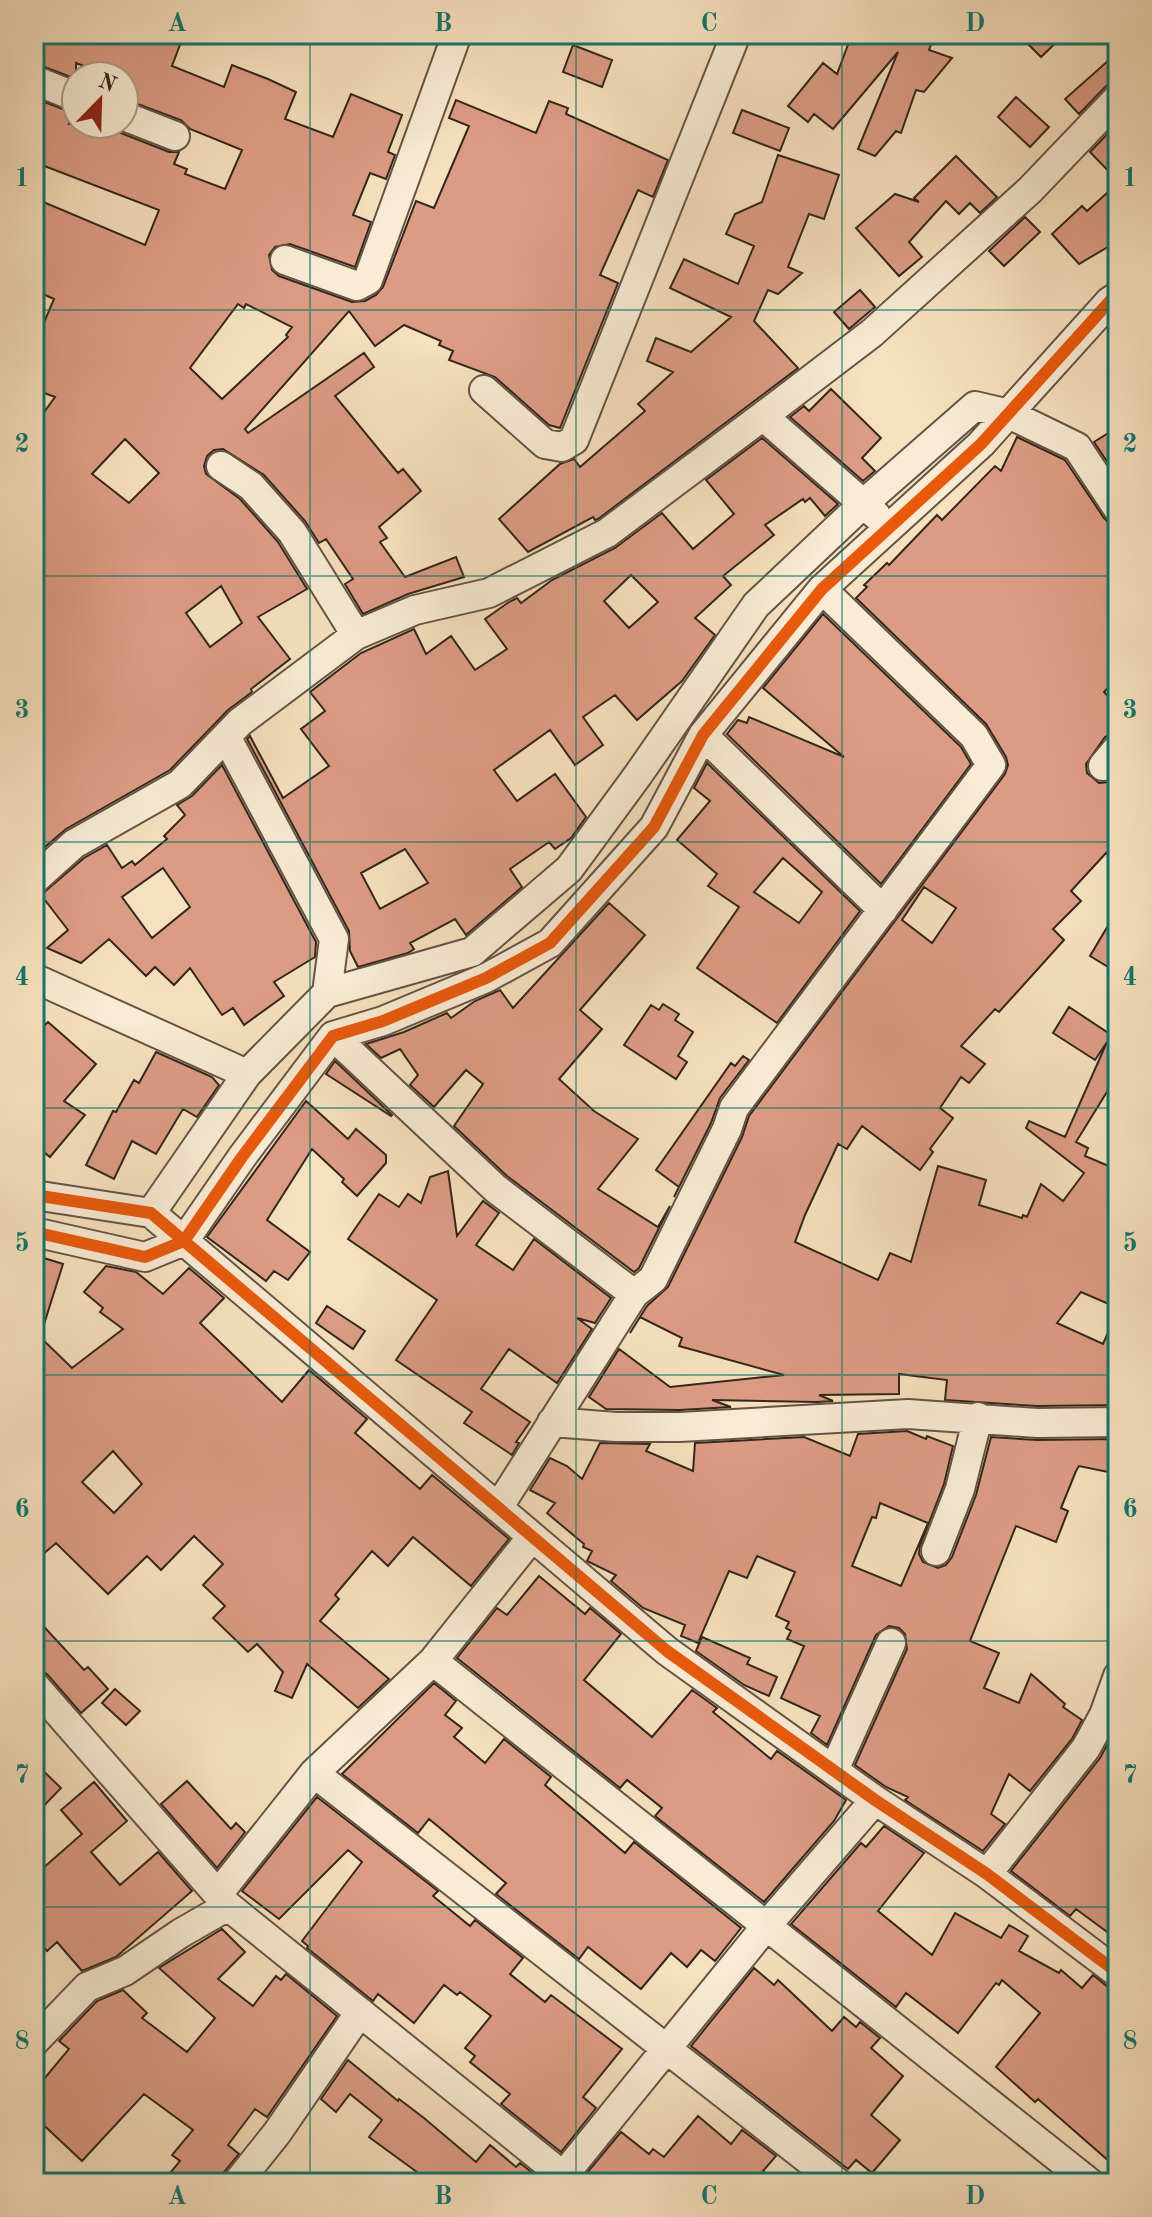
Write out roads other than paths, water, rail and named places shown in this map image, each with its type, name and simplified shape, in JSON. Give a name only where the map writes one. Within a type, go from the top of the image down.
[{"type":"street","points":[[285,260],[357,286],[368,280],[457,34]]},
{"type":"street","points":[[484,390],[545,444],[562,447],[574,440],[736,34]]},
{"type":"street","points":[[34,80],[60,91]]},
{"type":"street","points":[[34,880],[74,844],[180,784],[240,722],[356,635],[415,610],[489,593],[607,533],[872,333],[1030,190],[1118,98]]},
{"type":"street","points":[[140,122],[175,136]]},
{"type":"street","points":[[34,1232],[145,1257],[184,1241],[242,1157],[333,1036],[383,1021],[486,978],[550,943],[654,827],[703,735],[822,589],[981,444],[1110,301],[1118,296]]},
{"type":"street","points":[[151,1213],[247,1074],[327,993],[472,952],[569,869],[756,605],[863,504],[975,406],[1009,414],[1077,447],[1118,509]]},
{"type":"street","points":[[763,416],[891,528]]},
{"type":"street","points":[[221,466],[251,486],[292,532],[356,635]]},
{"type":"street","points":[[498,1508],[634,1294],[653,1279],[727,1129],[734,1108],[991,765],[974,736],[822,589]]},
{"type":"street","points":[[703,735],[883,910]]},
{"type":"street","points":[[227,738],[334,939],[327,993]]},
{"type":"street","points":[[34,978],[247,1074]]},
{"type":"street","points":[[333,1036],[496,1189],[634,1294]]},
{"type":"street","points":[[34,1195],[151,1213],[667,1651],[875,1800],[987,1874],[1118,1973]]},
{"type":"street","points":[[552,1422],[616,1427],[680,1427],[908,1414],[1037,1423],[1118,1422]]},
{"type":"street","points":[[936,1551],[960,1489],[978,1417]]},
{"type":"street","points":[[38,2029],[87,1987],[125,1971],[223,1900],[314,1773],[433,1661],[532,1537]]},
{"type":"street","points":[[834,1770],[891,1643]]},
{"type":"street","points":[[433,1661],[1090,2183]]},
{"type":"street","points":[[987,1874],[1086,1748],[1104,1715],[1118,1676]]},
{"type":"street","points":[[34,1685],[223,1900],[568,2179],[667,2047],[875,1800]]},
{"type":"street","points":[[314,1773],[838,2183]]},
{"type":"street","points":[[237,2183],[277,2133],[360,2012]]}]
